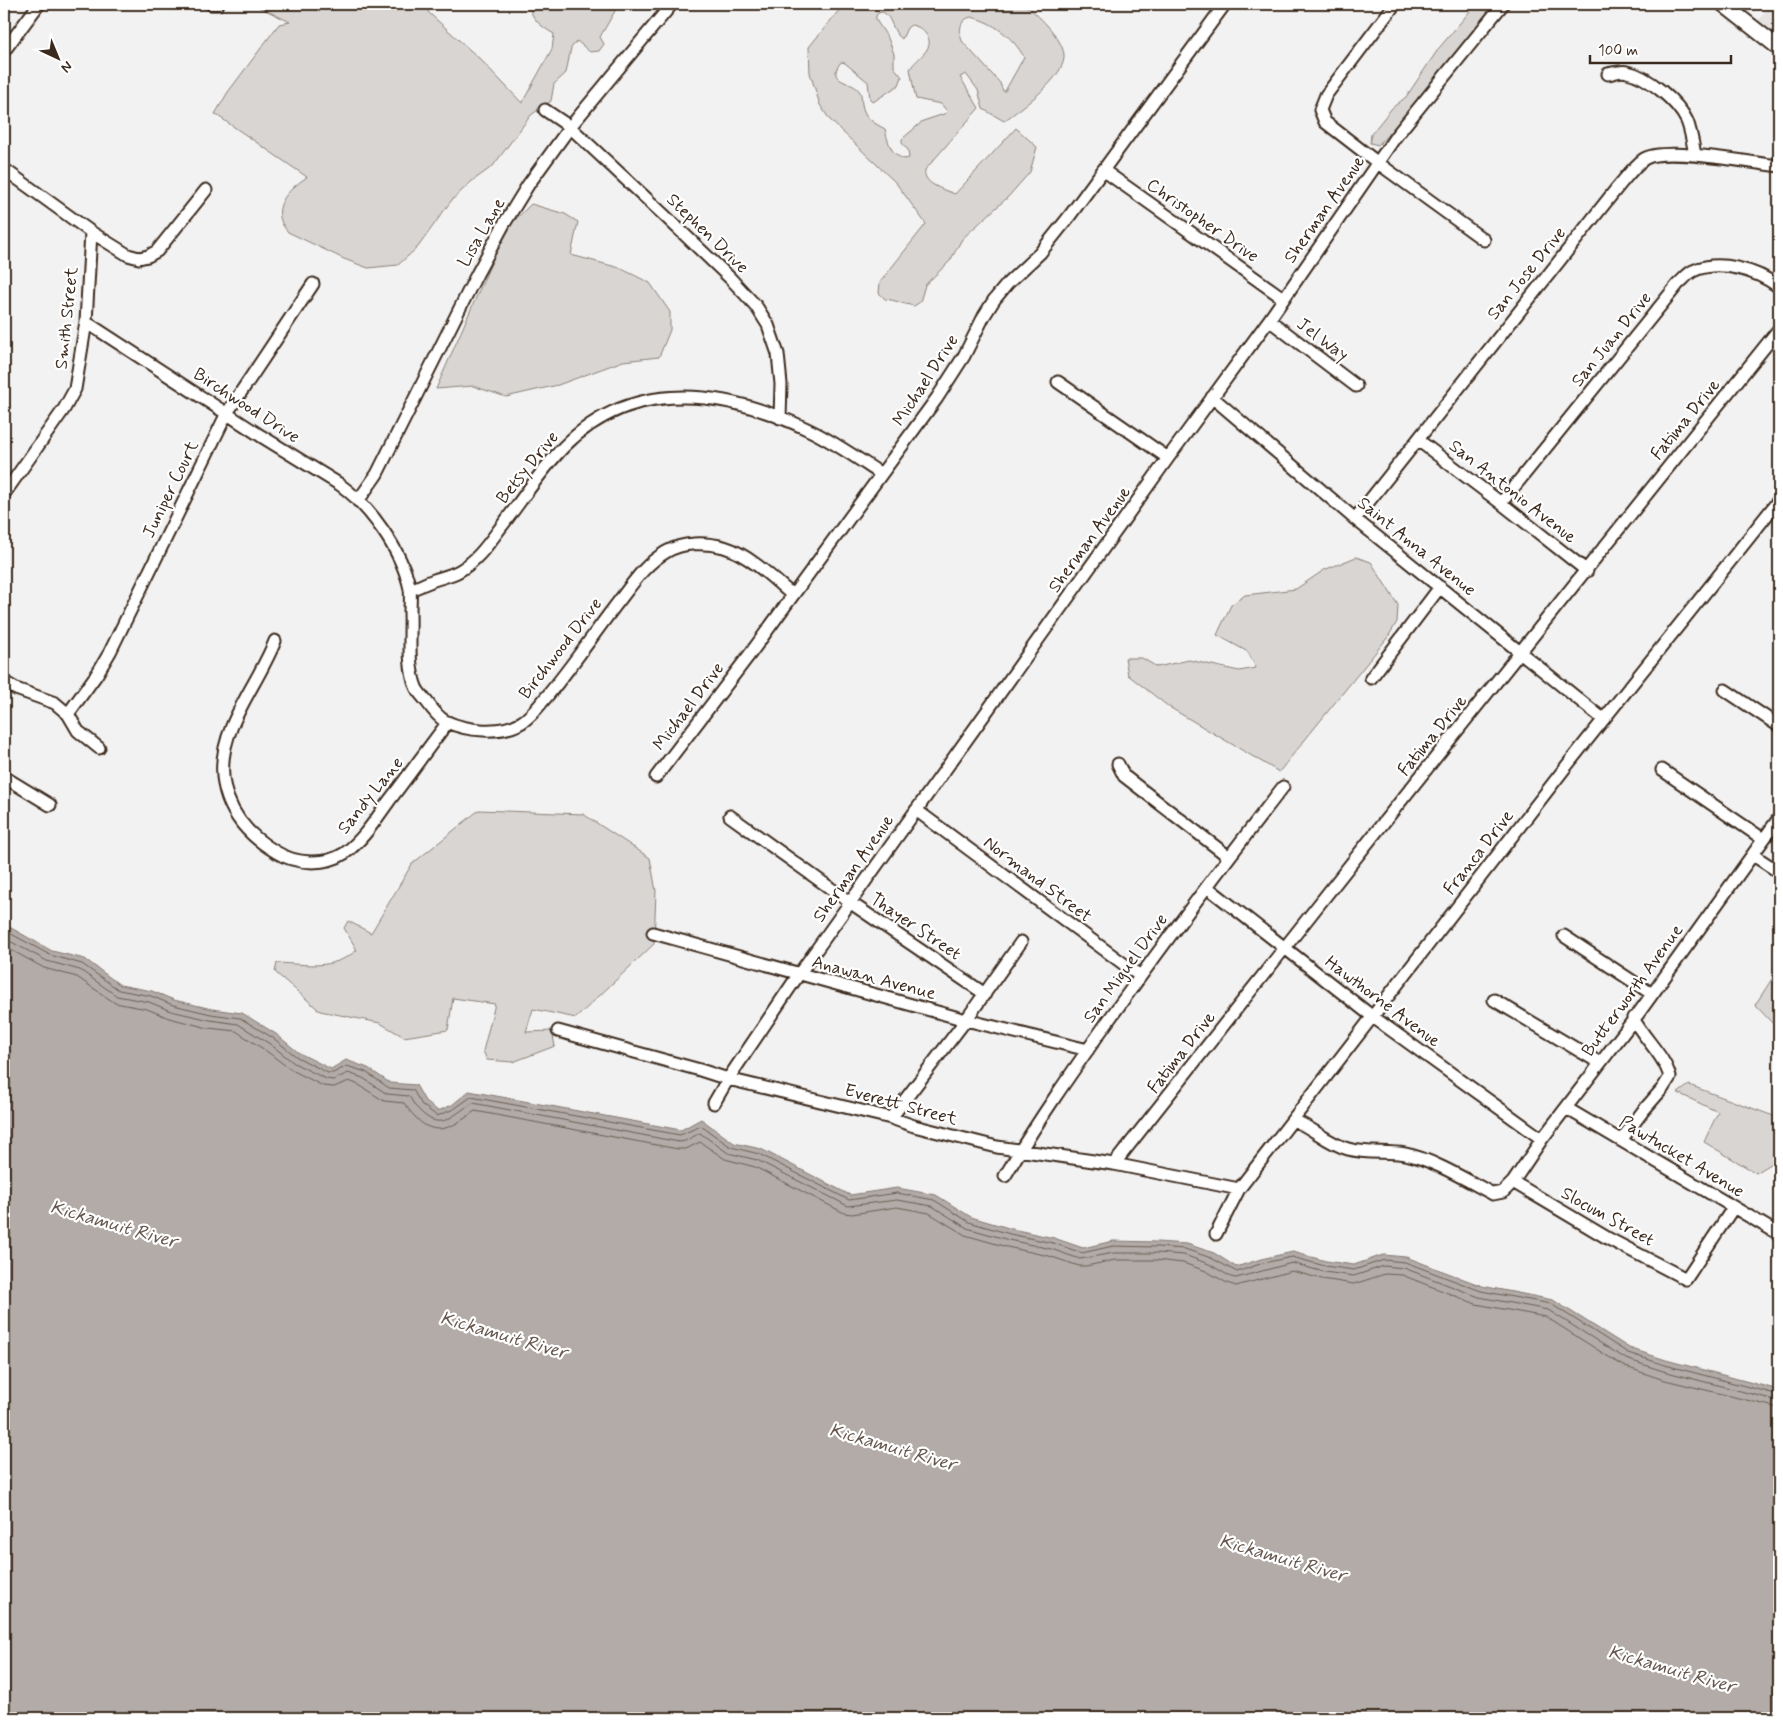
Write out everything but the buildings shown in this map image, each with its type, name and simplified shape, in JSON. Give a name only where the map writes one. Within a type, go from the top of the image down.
[{"type":"main road","points":[[1722,4],[1779,48]]},
{"type":"street","points":[[4,51],[39,4]]},
{"type":"street","points":[[211,4],[218,4]]},
{"type":"street","name":"Lisa Lane","points":[[358,501],[377,474],[454,318],[504,224],[528,185],[570,127],[672,4]]},
{"type":"street","name":"Michael Drive","points":[[656,777],[750,654],[937,398],[964,356],[994,300],[1008,283],[1040,253],[1068,218],[1225,4]]},
{"type":"street","points":[[1395,4],[1326,95],[1320,110],[1325,122],[1484,240]]},
{"type":"street","name":"Sherman Avenue","points":[[714,1103],[728,1079],[799,974],[1269,320],[1396,136],[1503,4]]},
{"type":"street","points":[[1608,74],[1626,71],[1646,80],[1661,91],[1679,108],[1687,122],[1695,155]]},
{"type":"street","name":"Stephen Drive","points":[[545,110],[570,127],[717,265],[756,306],[768,325],[778,354],[782,384],[780,418]]},
{"type":"street","name":"San Jose Drive","points":[[1355,519],[1617,188],[1645,158],[1676,154],[1695,155],[1779,166]]},
{"type":"street","points":[[4,169],[91,232],[128,255],[139,258],[157,251],[206,190]]},
{"type":"street","name":"Christopher Drive","points":[[1103,170],[1284,298]]},
{"type":"street","name":"Smith Street","points":[[4,494],[71,398],[77,380],[86,322],[91,232]]},
{"type":"street","name":"San Juan Drive","points":[[1501,503],[1678,284],[1691,272],[1703,268],[1731,267],[1761,276],[1779,286]]},
{"type":"street","name":"Juniper Court","points":[[68,714],[97,674],[110,652],[227,413],[312,284]]},
{"type":"street","name":"Jel Way","points":[[1269,320],[1356,386]]},
{"type":"street","name":"Birchwood Drive","points":[[86,322],[339,484],[350,492],[367,510],[394,549],[410,590],[412,669],[416,688],[431,708],[444,720],[457,726],[476,731],[497,729],[521,723],[536,710],[643,570],[674,548],[689,544],[708,544],[724,547],[754,564],[792,595]]},
{"type":"street","name":"Fatima Drive","points":[[1114,1164],[1779,329]]},
{"type":"street","points":[[1058,382],[1168,458]]},
{"type":"street","name":"Betsy Drive","points":[[410,590],[453,574],[467,566],[489,544],[552,459],[571,440],[601,418],[624,407],[649,399],[692,396],[738,405],[780,418],[832,443],[881,474]]},
{"type":"street","name":"Saint Anna Avenue","points":[[1212,397],[1355,519],[1603,719]]},
{"type":"street","name":"San Antonio Avenue","points":[[1418,440],[1587,571]]},
{"type":"street","name":"Franca Drive","points":[[1216,1234],[1239,1189],[1603,719],[1779,500]]},
{"type":"street","points":[[1371,678],[1440,587]]},
{"type":"street","name":"Sandy Lane","points":[[275,641],[259,677],[232,724],[224,750],[222,772],[225,794],[241,823],[261,843],[278,853],[314,862],[330,860],[346,852],[363,836],[448,722]]},
{"type":"street","points":[[4,682],[16,689],[55,703],[68,714],[78,730],[99,748]]},
{"type":"street","points":[[1725,690],[1779,726]]},
{"type":"street","points":[[1118,764],[1124,776],[1229,857]]},
{"type":"street","points":[[1662,770],[1763,839]]},
{"type":"street","points":[[4,776],[50,805]]},
{"type":"street","name":"San Miguel Drive","points":[[1005,1176],[1020,1150],[1140,976],[1283,787]]},
{"type":"street","name":"Normand Street","points":[[916,810],[1140,976]]},
{"type":"street","name":"Thayer Street","points":[[730,816],[851,903],[985,994]]},
{"type":"street","name":"Butterworth Avenue","points":[[1513,1182],[1542,1139],[1652,994],[1779,818]]},
{"type":"street","points":[[1753,855],[1779,872]]},
{"type":"street","name":"Hawthorne Avenue","points":[[1207,887],[1373,1017],[1542,1139]]},
{"type":"street","name":"Anawan Avenue","points":[[653,933],[966,1020],[1088,1050]]},
{"type":"street","points":[[1564,936],[1652,994]]},
{"type":"street","points":[[891,1118],[966,1020],[1021,942]]},
{"type":"street","points":[[1494,1000],[1600,1064]]},
{"type":"street","points":[[1622,1139],[1670,1077],[1668,1067],[1639,1030],[1633,1018]]},
{"type":"street","name":"Everett Street","points":[[558,1031],[728,1079],[891,1118],[923,1129],[997,1147],[1114,1164],[1239,1189]]},
{"type":"street","name":"Pawtucket Avenue","points":[[1566,1108],[1622,1139],[1733,1208],[1779,1234]]},
{"type":"street","points":[[1293,1120],[1329,1141],[1346,1148],[1362,1152],[1405,1154],[1493,1194],[1503,1192],[1513,1182]]},
{"type":"street","name":"Slocum Street","points":[[1513,1182],[1609,1239],[1686,1279],[1733,1208]]},
{"type":"shaded area","points":[[253,4],[433,4],[428,12],[481,60],[522,103],[552,49],[554,34],[537,22],[528,4],[619,4],[600,37],[604,44],[599,51],[590,52],[577,41],[571,48],[566,73],[554,84],[551,101],[531,115],[493,166],[471,182],[451,201],[418,247],[398,265],[368,268],[344,259],[288,232],[282,224],[280,216],[282,201],[293,188],[307,177],[215,114],[228,92],[279,24],[290,22]]},
{"type":"shaded area","points":[[844,4],[1024,4],[1048,26],[1062,47],[1064,54],[1063,63],[1051,82],[1031,101],[1004,121],[983,109],[978,90],[966,74],[960,77],[979,108],[925,170],[925,175],[931,183],[955,194],[1016,128],[1037,147],[1030,172],[1008,197],[962,239],[950,261],[925,285],[920,302],[914,306],[885,299],[879,293],[880,282],[926,224],[896,183],[830,120],[820,105],[810,73],[809,47]],"holes":[[[883,12],[889,18],[898,36],[902,39],[907,28],[911,25],[925,33],[928,38],[928,48],[910,69],[916,99],[941,104],[947,111],[944,114],[923,121],[902,139],[902,143],[908,150],[909,158],[905,159],[893,152],[885,129],[867,116],[857,88],[842,81],[836,74],[841,62],[845,63],[868,82],[870,99],[873,102],[899,85],[902,77],[894,67],[894,54],[888,38],[876,20],[878,13]],[[971,17],[1002,31],[1024,57],[1005,91],[1003,91],[1000,83],[962,41],[960,33],[962,23]]]},
{"type":"shaded area","points":[[1476,4],[1496,4],[1409,112],[1378,145],[1370,143],[1371,134],[1392,108],[1406,97],[1439,48]]},
{"type":"shaded area","points":[[1771,4],[1779,4],[1779,37],[1758,21]]},
{"type":"shaded area","points":[[531,204],[565,214],[578,222],[571,255],[620,268],[650,283],[670,312],[670,330],[659,357],[623,361],[558,385],[506,397],[473,386],[436,389],[506,229]]},
{"type":"shaded area","points":[[1356,557],[1371,562],[1398,605],[1397,622],[1388,637],[1279,772],[1169,707],[1128,675],[1125,658],[1142,658],[1157,667],[1189,660],[1239,671],[1256,668],[1248,652],[1217,635],[1231,605],[1245,595],[1296,589],[1324,570]]},
{"type":"shaded area","points":[[479,810],[583,814],[650,858],[656,891],[654,944],[576,1018],[533,1009],[526,1032],[552,1031],[555,1046],[513,1062],[487,1060],[483,1051],[495,1004],[453,998],[448,1030],[404,1037],[380,1023],[320,1011],[275,972],[277,963],[328,964],[347,957],[357,950],[344,928],[348,921],[371,933],[412,864]]},
{"type":"shaded area","points":[[1779,968],[1779,1030],[1755,1005]]},
{"type":"shaded area","points":[[1689,1085],[1779,1118],[1779,1159],[1756,1173],[1704,1142],[1718,1112],[1678,1093]]},
{"type":"water","name":"Kickamuit River","points":[[4,924],[52,951],[85,959],[120,985],[152,991],[174,1000],[212,1009],[242,1013],[276,1034],[299,1053],[331,1069],[346,1060],[368,1068],[390,1083],[416,1085],[425,1101],[438,1111],[452,1105],[469,1091],[681,1130],[701,1119],[734,1143],[761,1149],[850,1195],[897,1188],[936,1195],[971,1217],[1012,1229],[1054,1238],[1083,1248],[1113,1241],[1187,1244],[1214,1253],[1236,1267],[1293,1252],[1326,1261],[1354,1265],[1383,1255],[1406,1257],[1482,1286],[1553,1300],[1629,1348],[1666,1360],[1779,1390],[1779,1718],[4,1718]]}]
